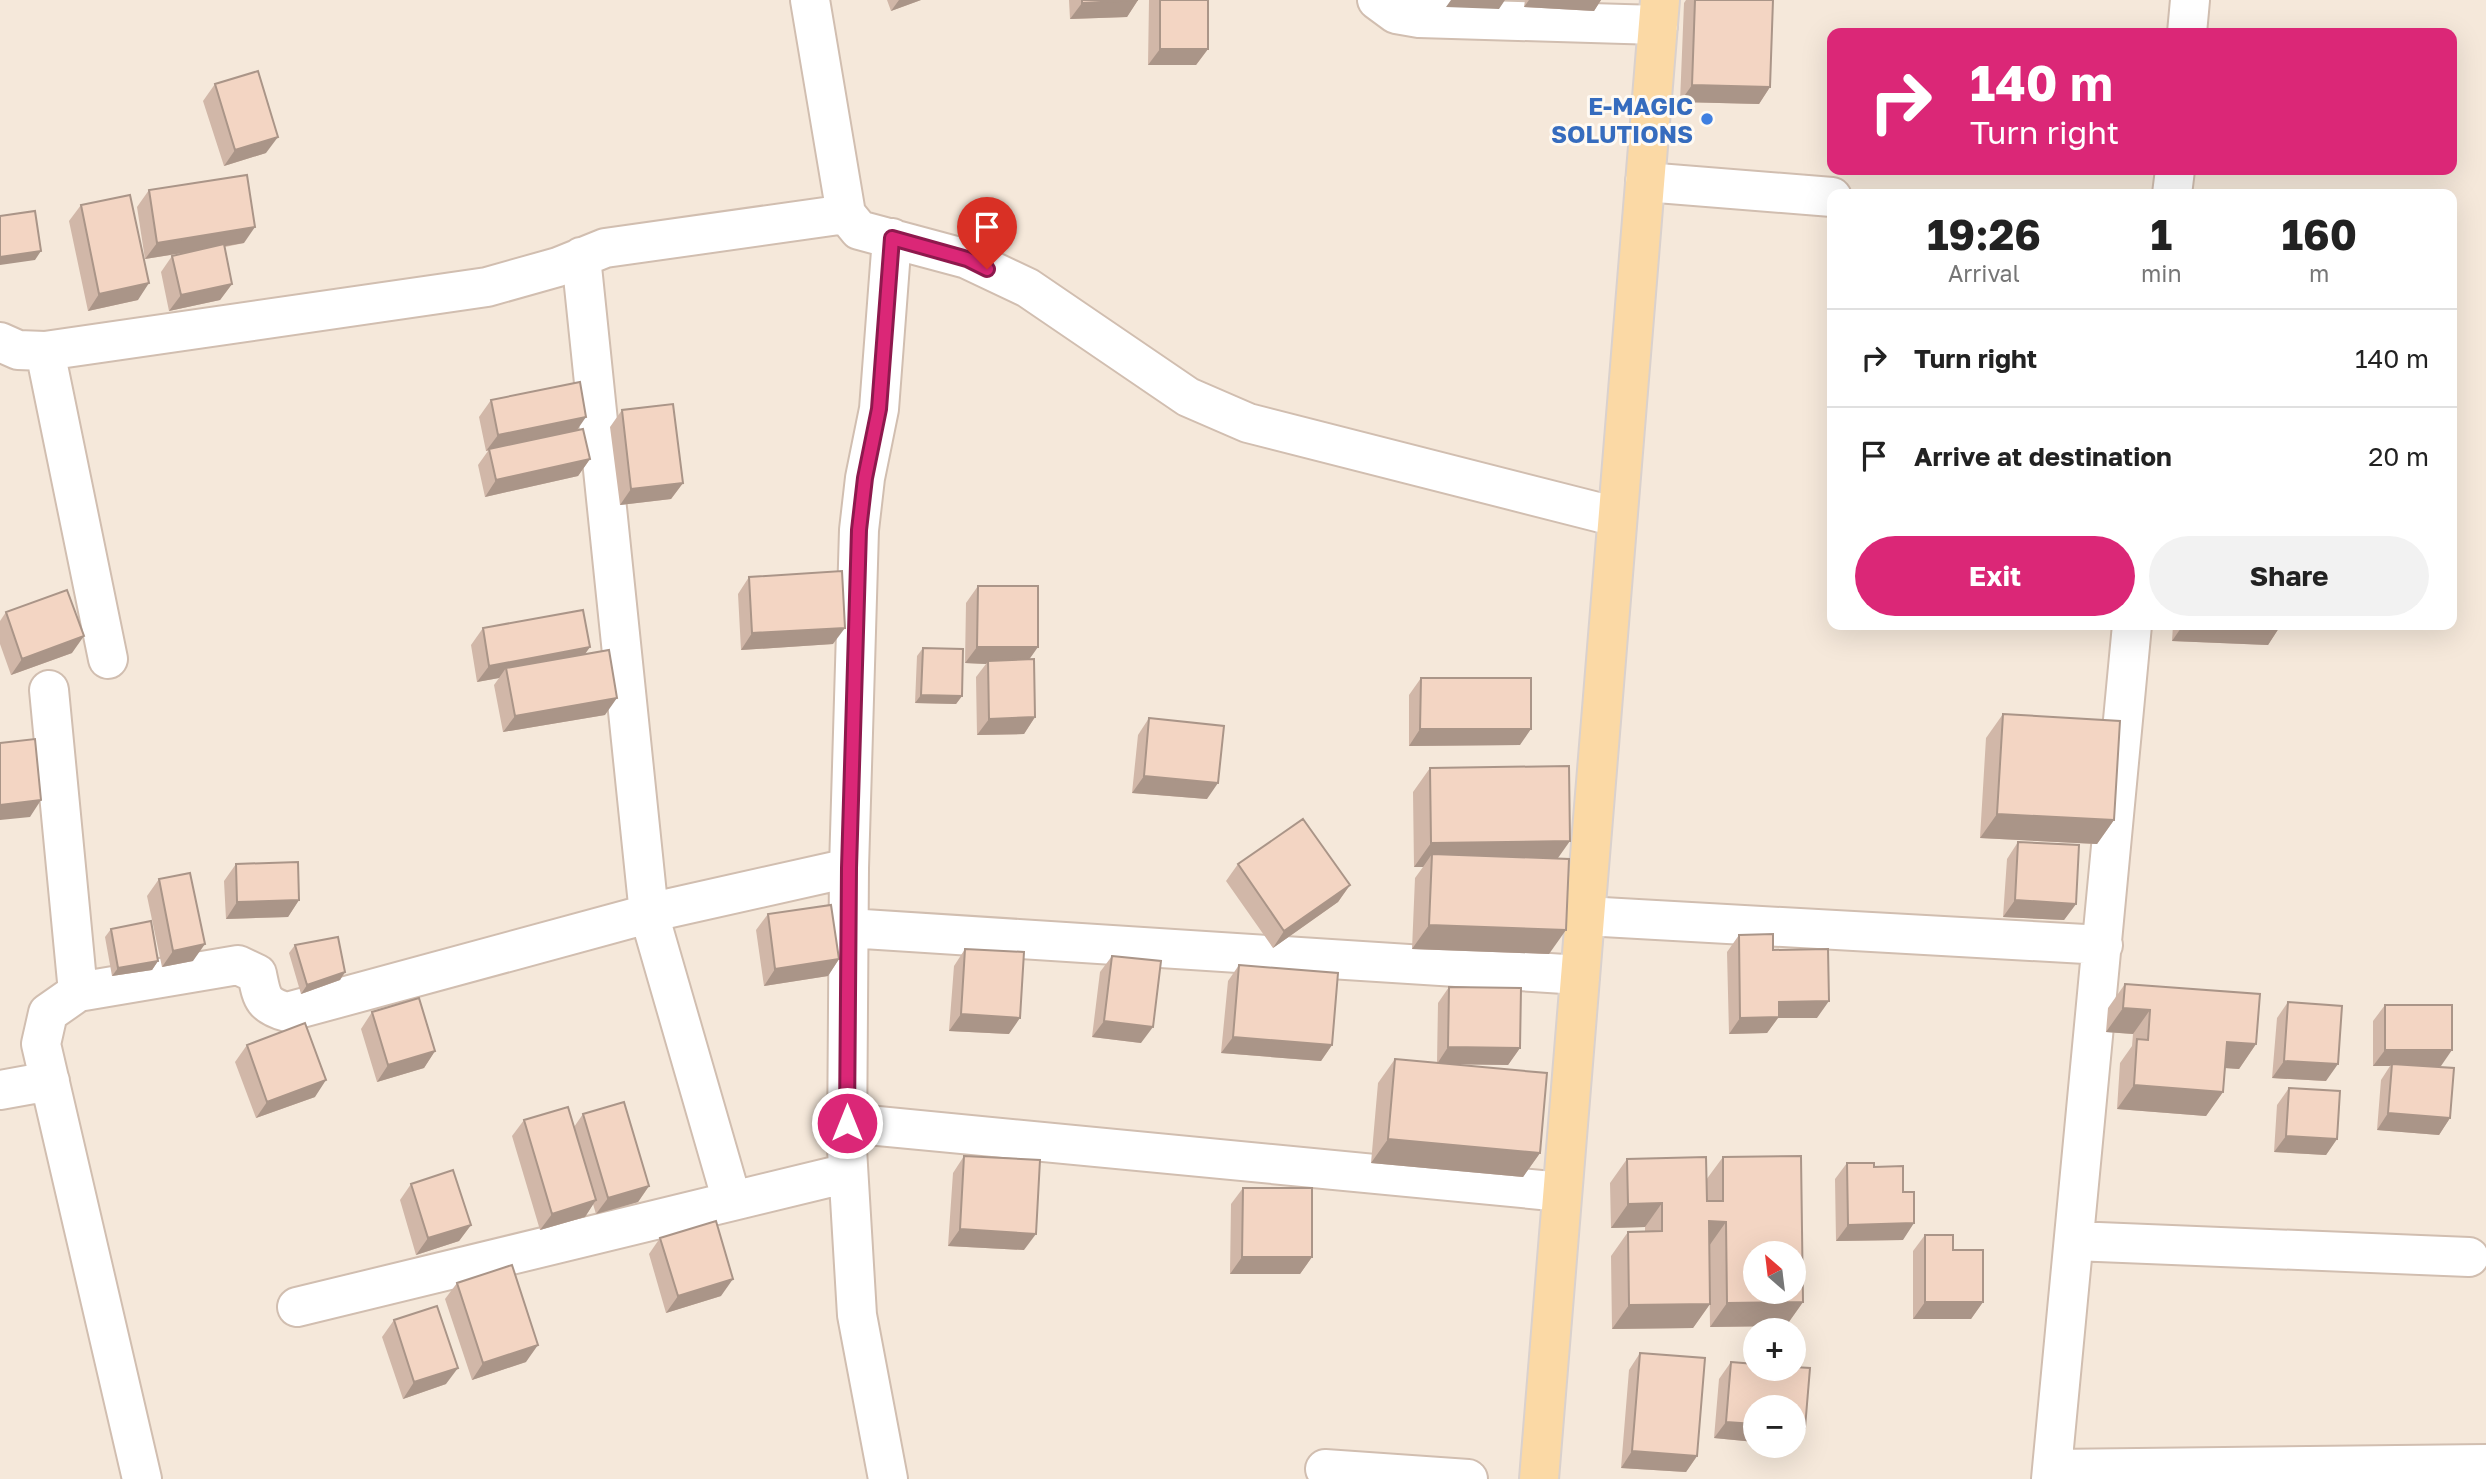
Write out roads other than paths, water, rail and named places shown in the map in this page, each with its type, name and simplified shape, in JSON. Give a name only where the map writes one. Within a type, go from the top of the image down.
[{"type":"main road","points":[[1539,1479],[1659,13]]},
{"type":"street","points":[[810,0],[846,214],[859,230],[967,259],[1028,288],[1188,397],[1248,423],[1617,517]]},
{"type":"street","points":[[1377,0],[1396,14],[1419,18],[1659,13]]},
{"type":"street","points":[[2187,28],[2190,0]]},
{"type":"street","points":[[1645,182],[1827,197]]},
{"type":"street","points":[[0,342],[18,349],[45,351],[487,287],[558,267],[604,248],[846,214]]},
{"type":"street","points":[[888,1479],[857,1315],[847,1123],[849,868],[859,530],[865,478],[879,409],[892,238]]},
{"type":"street","points":[[581,257],[649,914],[733,1201]]},
{"type":"street","points":[[45,351],[108,659]]},
{"type":"street","points":[[2132,630],[2051,1474],[2486,1464]]},
{"type":"street","points":[[49,690],[78,992]]},
{"type":"street","points":[[142,1479],[41,1044],[48,1013],[78,992],[238,965],[257,974],[262,996],[270,1007],[287,1012],[649,914],[849,868]]},
{"type":"street","points":[[1585,916],[2102,945]]},
{"type":"street","points":[[848,928],[1580,975]]},
{"type":"street","points":[[0,1090],[50,1081]]},
{"type":"street","points":[[847,1123],[1562,1192]]},
{"type":"street","points":[[297,1307],[848,1173]]},
{"type":"street","points":[[2074,1241],[2469,1257]]},
{"type":"street","points":[[1325,1469],[1468,1479]]},
{"type":"place","name":"E-MAGIC SOLUTIONS","points":[[1707,119]]}]
